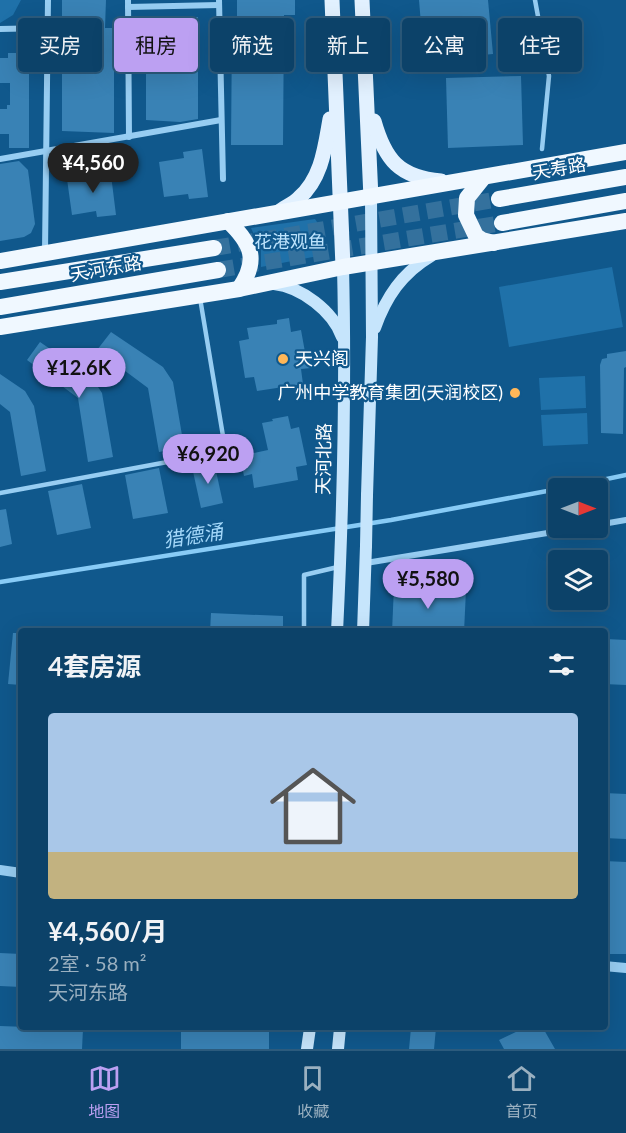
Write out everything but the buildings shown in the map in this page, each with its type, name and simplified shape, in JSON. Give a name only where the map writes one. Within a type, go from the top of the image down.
[{"type":"highway","points":[[0,261],[626,152]]},
{"type":"highway","name":"天寿路","points":[[499,199],[626,177]]},
{"type":"highway","points":[[483,178],[467,198],[466,215],[476,236],[496,243]]},
{"type":"highway","points":[[502,223],[626,201]]},
{"type":"highway","points":[[228,221],[244,236],[250,249],[248,275],[239,289]]},
{"type":"highway","points":[[0,327],[270,284],[343,267],[626,221]]},
{"type":"highway","name":"天河东路","points":[[0,282],[214,248]]},
{"type":"highway","name":"天河东路","points":[[0,307],[218,270]]},
{"type":"main road","name":"天河北路","points":[[332,0],[345,346],[343,504],[337,628]]},
{"type":"main road","points":[[362,0],[372,262],[372,337],[363,628]]},
{"type":"main road","points":[[276,213],[299,198],[314,180],[321,165],[335,84]]},
{"type":"main road","points":[[367,88],[378,137],[385,152],[395,163],[420,179],[443,182],[483,178]]},
{"type":"main road","points":[[372,337],[382,309],[396,284],[416,264],[436,252]]},
{"type":"main road","points":[[270,284],[291,288],[318,305],[338,326],[345,346]]},
{"type":"main road","points":[[307,1049],[310,1030]]},
{"type":"main road","points":[[338,1049],[340,1030]]},
{"type":"street","points":[[48,0],[48,18]]},
{"type":"street","points":[[129,136],[128,4],[219,3],[223,179]]},
{"type":"street","points":[[0,29],[18,29]]},
{"type":"street","points":[[45,254],[47,72]]},
{"type":"street","points":[[0,159],[221,120]]},
{"type":"street","points":[[608,523],[626,520]]},
{"type":"street","points":[[366,563],[548,533]]},
{"type":"street","points":[[0,870],[18,873]]},
{"type":"street","points":[[608,967],[626,969]]},
{"type":"lane","points":[[535,0],[549,75],[542,149]]},
{"type":"lane","points":[[0,493],[216,453],[224,442],[200,295]]},
{"type":"lane","points":[[304,628],[304,575],[340,567]]},
{"type":"green space","points":[[0,0],[21,0],[13,15],[0,23]]},
{"type":"green space","name":"花港观鱼","points":[[315,219],[319,225],[323,249],[318,256],[261,267],[261,250],[251,228]]},
{"type":"green space","points":[[612,267],[623,327],[509,347],[499,287]]},
{"type":"green space","points":[[585,376],[586,408],[541,410],[539,378]]},
{"type":"green space","points":[[587,413],[588,444],[543,446],[541,415]]},
{"type":"waterway","points":[[608,479],[626,475]]},
{"type":"waterway","name":"猎德涌","points":[[0,582],[391,520],[548,491]]},
{"type":"tunnel","points":[[214,248],[499,199]]},
{"type":"tunnel","points":[[218,270],[502,223]]},
{"type":"place","name":"天兴阁","points":[[283,359]]},
{"type":"place","name":"广州中学教育集团(天润校区)","points":[[515,393]]}]
